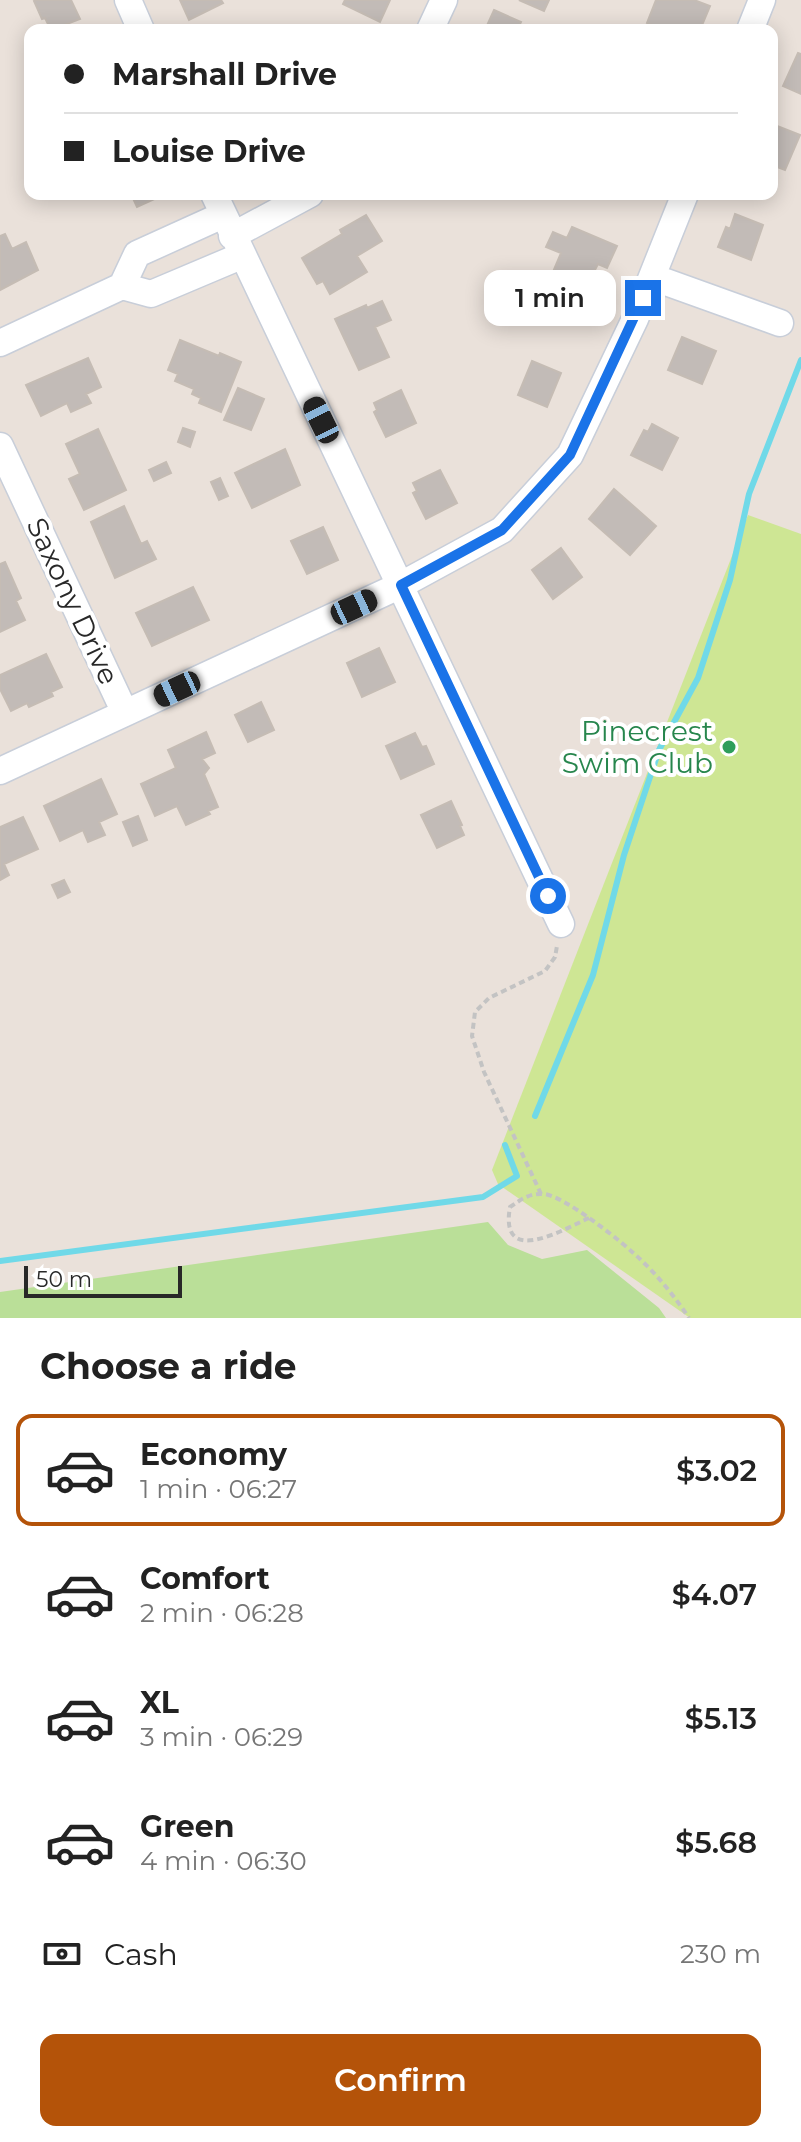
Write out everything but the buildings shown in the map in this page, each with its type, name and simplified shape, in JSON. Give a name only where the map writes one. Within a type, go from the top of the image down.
[{"type":"street","points":[[128,0],[138,24]]},
{"type":"street","points":[[433,24],[444,0]]},
{"type":"street","points":[[752,24],[762,0]]},
{"type":"street","points":[[0,343],[122,286],[137,254],[294,200]]},
{"type":"street","points":[[0,771],[401,585],[502,530],[570,455],[635,319],[683,200]]},
{"type":"street","points":[[122,286],[151,294],[228,225]]},
{"type":"street","points":[[228,225],[561,924]]},
{"type":"street","points":[[652,277],[780,323]]},
{"type":"street","name":"Saxony Drive","points":[[0,446],[125,713]]},
{"type":"path","points":[[541,1194],[484,1072],[472,1036],[475,1012],[489,998],[545,971],[555,957],[561,924]]},
{"type":"path","points":[[589,1218],[539,1242],[525,1242],[514,1233],[508,1219],[510,1207],[528,1195],[548,1194],[577,1209],[589,1218],[640,1259],[689,1318]]},
{"type":"green space","name":"Pinecrest Swim Club","points":[[748,515],[801,534],[801,1318],[690,1318],[498,1184],[492,1170]]},
{"type":"green space","points":[[488,1222],[508,1245],[542,1259],[587,1250],[659,1308],[666,1318],[0,1318],[0,1292]]},
{"type":"waterway","points":[[535,1116],[593,975],[624,855],[659,750],[698,678],[730,580],[749,494],[801,360]]},
{"type":"waterway","points":[[0,1261],[483,1197],[517,1176],[505,1145]]},
{"type":"place","name":"Pinecrest Swim Club","points":[[729,747]]},
{"type":"route","points":[[548,896],[401,585],[502,530],[570,455],[643,298]]}]
